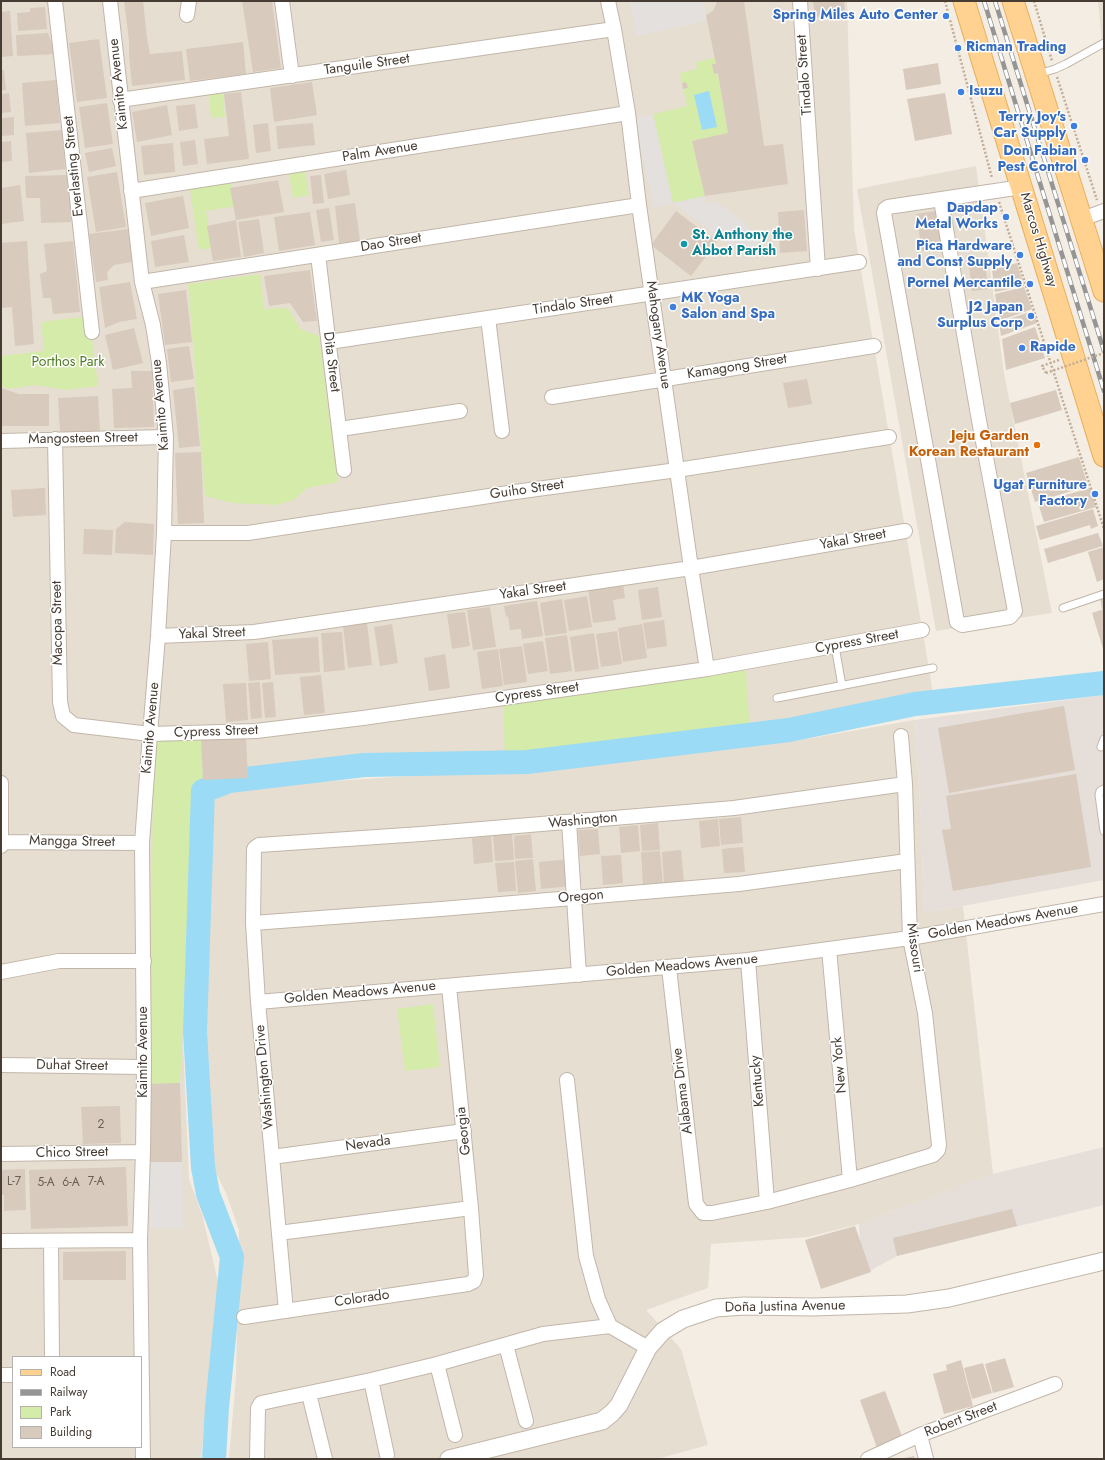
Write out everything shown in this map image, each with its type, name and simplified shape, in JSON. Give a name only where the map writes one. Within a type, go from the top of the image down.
[{"type":"main road","name":"Marcos Highway","points":[[964,1],[1104,456]]},
{"type":"main road","points":[[1013,1],[1045,72],[1082,219],[1104,289]]},
{"type":"street","name":"Everlasting Street","points":[[55,1],[92,332]]},
{"type":"street","name":"Kaimito Avenue","points":[[110,1],[120,100],[142,282],[153,325],[159,363],[166,437],[164,533],[158,636],[142,843],[144,1067],[140,1240],[142,1356]]},
{"type":"street","points":[[282,1],[292,76]]},
{"type":"street","name":"Mahogany Avenue","points":[[608,1],[628,113],[639,205],[707,669]]},
{"type":"street","name":"Tindalo Street","points":[[800,1],[818,269]]},
{"type":"street","name":"Tanguile Street","points":[[120,100],[614,29]]},
{"type":"street","name":"Palm Avenue","points":[[131,191],[628,113]]},
{"type":"street","points":[[941,200],[978,415],[1015,611],[1010,617],[962,625],[957,622],[884,213],[885,209],[888,207],[1022,187]]},
{"type":"street","name":"Dao Street","points":[[142,282],[639,205]]},
{"type":"street","points":[[1082,219],[1103,212]]},
{"type":"street","name":"Dita Street","points":[[318,255],[344,470]]},
{"type":"street","name":"Tindalo Street","points":[[329,342],[859,262]]},
{"type":"street","points":[[488,318],[502,431]]},
{"type":"street","name":"Kamagong Street","points":[[552,397],[874,346]]},
{"type":"street","points":[[340,429],[460,411]]},
{"type":"street","name":"Mangosteen Street","points":[[1,441],[166,437]]},
{"type":"street","name":"Guiho Street","points":[[164,533],[248,533],[515,492],[677,470],[889,437]]},
{"type":"street","name":"Macopa Street","points":[[56,439],[60,702],[63,716],[74,725],[150,734]]},
{"type":"street","name":"Yakal Street","points":[[158,636],[254,632],[691,568],[906,531]]},
{"type":"street","name":"Cypress Street","points":[[150,734],[256,731],[355,719],[707,669],[922,630]]},
{"type":"street","name":"Missouri","points":[[850,1180],[933,1156],[938,1150],[939,1145],[925,1013],[910,938],[905,784],[901,736]]},
{"type":"street","points":[[1,783],[1,843]]},
{"type":"street","name":"Washington","points":[[258,845],[734,808],[905,784]]},
{"type":"street","points":[[569,822],[579,975]]},
{"type":"street","name":"Mangga Street","points":[[1,843],[142,843]]},
{"type":"street","name":"Washington Drive","points":[[258,845],[254,849],[254,923],[258,1002],[286,1311]]},
{"type":"street","name":"Oregon","points":[[254,923],[739,884],[907,861]]},
{"type":"street","name":"Golden Meadows Avenue","points":[[258,1002],[669,968],[748,960],[910,938],[1104,904]]},
{"type":"street","name":"New York","points":[[829,949],[850,1180]]},
{"type":"street","name":"Kentucky","points":[[748,960],[767,1202]]},
{"type":"street","points":[[1,972],[60,961],[144,961]]},
{"type":"street","name":"Alabama Drive","points":[[669,968],[696,1204],[703,1213],[712,1213],[767,1202]]},
{"type":"street","name":"Georgia","points":[[449,986],[464,1131],[476,1275]]},
{"type":"street","name":"Duhat Street","points":[[1,1065],[144,1067]]},
{"type":"street","points":[[567,1080],[586,1256],[598,1299],[610,1326],[648,1348]]},
{"type":"street","name":"Nevada","points":[[272,1157],[464,1131]]},
{"type":"street","name":"Chico Street","points":[[1,1154],[143,1152]]},
{"type":"street","points":[[767,1202],[850,1180]]},
{"type":"street","points":[[279,1233],[471,1208]]},
{"type":"street","points":[[1,1241],[140,1240]]},
{"type":"street","points":[[51,1241],[52,1356]]},
{"type":"street","name":"Doña Justina Avenue","points":[[449,1459],[602,1421],[619,1405],[648,1348],[663,1331],[683,1319],[716,1308],[744,1306],[812,1307],[907,1304],[949,1298],[1104,1261]]},
{"type":"street","name":"Colorado","points":[[244,1318],[468,1284],[474,1281],[476,1275]]},
{"type":"street","points":[[257,1459],[258,1408],[261,1403],[372,1380],[437,1364],[543,1334],[610,1326]]},
{"type":"street","points":[[506,1345],[526,1421]]},
{"type":"street","points":[[437,1364],[455,1435]]},
{"type":"street","points":[[1,1375],[12,1375]]},
{"type":"street","points":[[372,1380],[387,1455]]},
{"type":"street","name":"Robert Street","points":[[868,1459],[920,1436],[1055,1384]]},
{"type":"street","name":"Kaimito Avenue","points":[[142,1386],[143,1459]]},
{"type":"street","points":[[308,1394],[325,1459]]},
{"type":"street","points":[[920,1436],[926,1459]]},
{"type":"lane","points":[[1045,72],[1104,43]]},
{"type":"lane","points":[[1063,608],[1104,594]]},
{"type":"lane","points":[[835,646],[842,686]]},
{"type":"lane","points":[[777,698],[933,668]]},
{"type":"lane","points":[[1101,747],[1104,738]]},
{"type":"lane","points":[[1104,789],[1100,792],[1099,796],[1104,831]]},
{"type":"path","points":[[945,1],[996,191],[1104,528]]},
{"type":"path","points":[[1034,1],[1045,72],[1103,212]]},
{"type":"path","points":[[1047,364],[1042,366],[1046,373],[1104,353]]},
{"type":"shaded area","points":[[1,1],[847,1],[854,229],[935,704],[630,754],[505,767],[376,770],[194,788],[183,1040],[189,1179],[202,1214],[218,1282],[201,1459],[1,1459]]},
{"type":"shaded area","points":[[629,1],[703,1],[707,21],[637,36]]},
{"type":"shaded area","points":[[1098,1],[1104,1],[1104,64]]},
{"type":"shaded area","points":[[653,114],[673,203],[654,208],[634,119]]},
{"type":"shaded area","points":[[976,166],[1004,373],[1052,613],[936,631],[857,189]]},
{"type":"shaded area","points":[[705,196],[707,204],[716,202],[762,238],[747,258],[673,203]]},
{"type":"shaded area","points":[[1104,695],[1104,880],[924,913],[921,819],[915,720]]},
{"type":"shaded area","points":[[915,720],[921,819],[924,913],[963,906],[993,1174],[859,1224],[808,1237],[711,1244],[708,1288],[646,1310],[681,1349],[708,1445],[657,1459],[229,1459],[236,1377],[239,1230],[226,1193],[211,1162],[201,967],[206,827],[210,799],[238,787],[476,772],[806,739]]},
{"type":"shaded area","points":[[1104,1147],[1104,1205],[897,1256],[862,1275],[859,1224],[993,1174]]},
{"type":"shaded area","points":[[149,1162],[182,1162],[183,1228],[150,1229]]},
{"type":"green space","points":[[715,58],[728,133],[692,141],[705,196],[673,203],[653,114],[687,106],[680,73],[697,69],[696,62]]},
{"type":"green space","points":[[222,88],[225,117],[211,118],[208,89]]},
{"type":"green space","points":[[304,166],[309,195],[293,198],[288,168]]},
{"type":"green space","points":[[230,176],[235,206],[206,211],[212,248],[199,250],[189,183]]},
{"type":"green space","points":[[260,274],[264,309],[288,308],[300,329],[319,336],[338,482],[307,488],[294,500],[277,505],[233,503],[205,496],[188,284]]},
{"type":"green space","name":"Porthos Park","points":[[89,316],[98,386],[65,390],[36,385],[8,389],[1,386],[1,356],[44,351],[41,322]]},
{"type":"green space","points":[[745,658],[750,734],[630,754],[505,767],[503,694]]},
{"type":"green space","points":[[154,738],[201,740],[203,780],[194,788],[180,1083],[148,1084]]},
{"type":"green space","points":[[433,1004],[440,1067],[405,1071],[397,1009]]},
{"type":"water","points":[[709,91],[717,127],[702,130],[694,95]]},
{"type":"building","points":[[124,1],[143,1],[150,54],[182,51],[185,80],[132,86],[129,40]]},
{"type":"building","points":[[242,1],[272,1],[281,68],[253,72]]},
{"type":"building","points":[[717,1],[744,1],[764,146],[783,144],[788,184],[705,196],[692,141],[728,133],[718,73],[714,74],[712,64],[716,64],[706,15],[713,11]]},
{"type":"building","points":[[813,1],[844,1],[845,14],[815,17]]},
{"type":"building","points":[[45,7],[47,29],[18,31],[17,13],[30,12],[30,8]]},
{"type":"building","points":[[10,11],[13,56],[1,57],[1,12]]},
{"type":"building","points":[[48,33],[56,54],[17,56],[16,35]]},
{"type":"building","points":[[99,39],[107,98],[77,102],[69,43]]},
{"type":"building","points":[[243,42],[246,74],[190,81],[186,49]]},
{"type":"building","points":[[938,63],[941,84],[906,90],[903,69]]},
{"type":"building","points":[[1,70],[4,70],[6,90],[1,91]]},
{"type":"building","points":[[56,80],[60,123],[25,126],[22,83]]},
{"type":"building","points":[[312,82],[317,115],[274,122],[270,88]]},
{"type":"building","points":[[686,82],[688,88],[683,89],[682,83]]},
{"type":"building","points":[[241,92],[249,159],[207,164],[204,139],[229,136],[224,94]]},
{"type":"building","points":[[9,93],[11,112],[1,113],[1,94]]},
{"type":"building","points":[[945,93],[952,134],[915,141],[907,99]]},
{"type":"building","points":[[107,103],[113,144],[85,148],[79,107]]},
{"type":"building","points":[[195,104],[198,128],[179,131],[176,106]]},
{"type":"building","points":[[167,105],[172,135],[137,142],[132,112]]},
{"type":"building","points":[[14,117],[14,135],[1,136],[1,118]]},
{"type":"building","points":[[268,123],[271,151],[256,153],[253,125]]},
{"type":"building","points":[[313,123],[315,145],[278,149],[276,126]]},
{"type":"building","points":[[62,130],[65,169],[29,173],[26,133]]},
{"type":"building","points":[[195,140],[198,164],[183,166],[180,142]]},
{"type":"building","points":[[11,141],[12,161],[1,162],[1,142]]},
{"type":"building","points":[[173,143],[175,172],[144,175],[141,146]]},
{"type":"building","points":[[112,148],[116,166],[89,172],[85,153]]},
{"type":"building","points":[[346,170],[350,195],[328,199],[324,174]]},
{"type":"building","points":[[117,172],[126,227],[96,232],[87,177]]},
{"type":"building","points":[[69,175],[71,222],[41,223],[40,198],[26,198],[25,176]]},
{"type":"building","points":[[321,175],[324,203],[313,204],[310,176]]},
{"type":"building","points":[[278,180],[284,212],[236,220],[230,188]]},
{"type":"building","points":[[20,185],[24,221],[1,224],[1,188]]},
{"type":"building","points":[[183,196],[189,228],[151,236],[145,203]]},
{"type":"building","points":[[355,203],[360,241],[339,243],[335,206]]},
{"type":"building","points":[[329,208],[334,240],[321,242],[316,210]]},
{"type":"building","points":[[804,210],[807,251],[780,253],[778,212]]},
{"type":"building","name":"St. Anthony the Abbot Parish","points":[[676,211],[717,242],[691,276],[651,245]]},
{"type":"building","points":[[936,211],[942,248],[922,251],[916,214]]},
{"type":"building","points":[[310,212],[315,245],[279,251],[274,217]]},
{"type":"building","points":[[259,219],[264,253],[244,257],[238,222]]},
{"type":"building","points":[[236,220],[241,257],[213,261],[207,226]]},
{"type":"building","points":[[128,229],[132,262],[114,265],[107,272],[108,280],[96,282],[89,234]]},
{"type":"building","points":[[184,235],[189,262],[155,267],[151,241]]},
{"type":"building","points":[[27,241],[34,344],[15,346],[12,307],[1,308],[1,243]]},
{"type":"building","points":[[73,241],[80,312],[53,314],[51,298],[43,298],[40,274],[47,271],[44,244]]},
{"type":"building","points":[[985,263],[988,289],[972,291],[969,264]]},
{"type":"building","points":[[1017,263],[1024,286],[995,292],[992,270]]},
{"type":"building","points":[[310,270],[317,321],[303,322],[290,303],[269,306],[264,276]]},
{"type":"building","points":[[130,282],[137,319],[119,322],[105,328],[99,287]]},
{"type":"building","points":[[1024,287],[1032,309],[999,321],[995,294]]},
{"type":"building","points":[[186,290],[192,342],[165,345],[158,294]]},
{"type":"building","points":[[1033,311],[1037,323],[1001,336],[999,322]]},
{"type":"building","name":"Rapide","points":[[1035,327],[1045,358],[1006,370],[1002,339]]},
{"type":"building","points":[[134,328],[143,363],[113,370],[105,335]]},
{"type":"building","points":[[189,346],[194,379],[171,382],[167,349]]},
{"type":"building","points":[[131,371],[152,371],[154,427],[114,428],[112,389],[132,388]]},
{"type":"building","points":[[807,379],[812,404],[788,408],[783,383]]},
{"type":"building","points":[[194,387],[200,446],[179,448],[173,390]]},
{"type":"building","points":[[1,388],[19,394],[49,394],[49,426],[1,426]]},
{"type":"building","points":[[1056,390],[1062,410],[1015,424],[1010,403]]},
{"type":"building","points":[[98,396],[100,431],[60,432],[58,398]]},
{"type":"building","points":[[201,452],[204,523],[178,524],[175,453]]},
{"type":"building","points":[[1079,457],[1088,486],[1035,502],[1026,473]]},
{"type":"building","points":[[45,488],[46,515],[13,517],[11,490]]},
{"type":"building","points":[[1090,488],[1096,507],[1044,522],[1038,503]]},
{"type":"building","points":[[1093,509],[1098,526],[1091,529],[1090,525],[1040,540],[1036,526]]},
{"type":"building","points":[[125,522],[154,524],[153,555],[115,553],[116,529]]},
{"type":"building","points":[[84,529],[113,530],[112,555],[83,554]]},
{"type":"building","points":[[1098,533],[1103,546],[1048,563],[1044,549]]},
{"type":"building","points":[[1104,547],[1104,579],[1097,582],[1088,552]]},
{"type":"building","points":[[623,584],[625,598],[613,600],[616,620],[593,623],[588,589]]},
{"type":"building","points":[[658,587],[662,617],[642,620],[638,590]]},
{"type":"building","points":[[587,596],[592,627],[569,631],[564,600]]},
{"type":"building","points":[[1104,597],[1104,609],[1102,609],[1100,598]]},
{"type":"building","points":[[562,599],[567,633],[545,636],[540,603]]},
{"type":"building","points":[[537,601],[543,636],[522,639],[521,629],[510,630],[508,616],[506,617],[504,606]]},
{"type":"building","points":[[490,607],[496,647],[473,650],[467,610]]},
{"type":"building","points":[[1104,609],[1104,652],[1092,613]]},
{"type":"building","points":[[465,612],[470,646],[452,649],[447,614]]},
{"type":"building","points":[[664,620],[667,646],[647,649],[643,623]]},
{"type":"building","points":[[367,623],[372,665],[348,668],[343,626]]},
{"type":"building","points":[[392,624],[398,663],[380,666],[374,627]]},
{"type":"building","points":[[642,624],[647,658],[623,662],[618,628]]},
{"type":"building","points":[[617,631],[622,664],[601,667],[596,634]]},
{"type":"building","points":[[342,632],[345,670],[324,672],[321,633]]},
{"type":"building","points":[[594,633],[599,669],[575,672],[570,637]]},
{"type":"building","points":[[567,635],[572,671],[550,674],[545,638]]},
{"type":"building","points":[[318,637],[320,672],[275,675],[272,640]]},
{"type":"building","points":[[543,641],[548,671],[528,674],[523,644]]},
{"type":"building","points":[[268,642],[271,679],[249,681],[246,644]]},
{"type":"building","points":[[522,646],[527,682],[504,685],[499,649]]},
{"type":"building","points":[[498,649],[503,686],[482,689],[477,652]]},
{"type":"building","points":[[445,654],[450,688],[429,691],[424,658]]},
{"type":"building","points":[[321,675],[325,713],[304,715],[300,677]]},
{"type":"building","points":[[260,682],[262,718],[251,719],[248,683]]},
{"type":"building","points":[[273,682],[276,717],[265,718],[262,683]]},
{"type":"building","points":[[246,683],[248,720],[226,722],[223,684]]},
{"type":"building","points":[[1064,706],[1075,770],[949,793],[938,728]]},
{"type":"building","points":[[246,738],[248,778],[203,780],[201,740]]},
{"type":"building","points":[[1076,774],[1091,867],[953,891],[942,830],[951,829],[946,796]]},
{"type":"building","points":[[741,817],[743,843],[721,845],[719,819]]},
{"type":"building","points":[[718,819],[720,846],[701,848],[699,821]]},
{"type":"building","points":[[658,823],[660,850],[642,851],[640,825]]},
{"type":"building","points":[[638,825],[640,851],[621,853],[619,827]]},
{"type":"building","points":[[598,829],[600,854],[580,856],[578,830]]},
{"type":"building","points":[[512,833],[514,860],[495,861],[493,835]]},
{"type":"building","points":[[531,834],[533,858],[515,859],[514,836]]},
{"type":"building","points":[[491,836],[493,862],[474,864],[472,838]]},
{"type":"building","points":[[743,847],[745,872],[724,873],[722,849]]},
{"type":"building","points":[[681,850],[684,882],[664,883],[662,852]]},
{"type":"building","points":[[660,851],[663,884],[643,885],[641,852]]},
{"type":"building","points":[[621,855],[623,883],[603,885],[601,856]]},
{"type":"building","points":[[533,859],[536,891],[518,893],[515,861]]},
{"type":"building","points":[[571,859],[573,886],[541,889],[539,862]]},
{"type":"building","points":[[514,862],[516,891],[498,892],[495,863]]},
{"type":"building","points":[[180,1083],[182,1162],[149,1162],[148,1084]]},
{"type":"building","points":[[120,1106],[121,1143],[83,1144],[81,1107]]},
{"type":"building","points":[[126,1167],[128,1226],[31,1229],[29,1170]]},
{"type":"building","points":[[25,1169],[26,1210],[4,1211],[4,1195],[1,1195],[1,1170]]},
{"type":"building","points":[[1012,1209],[1017,1226],[897,1256],[893,1238]]},
{"type":"building","points":[[855,1226],[871,1272],[821,1289],[805,1240]]},
{"type":"building","points":[[126,1251],[126,1280],[63,1280],[63,1252]]},
{"type":"building","points":[[1005,1358],[1014,1387],[993,1393],[985,1364]]},
{"type":"building","points":[[961,1360],[973,1406],[944,1414],[933,1374],[947,1370],[946,1365]]},
{"type":"building","points":[[983,1363],[992,1393],[972,1399],[964,1368]]},
{"type":"building","points":[[885,1391],[903,1439],[877,1448],[860,1400]]},
{"type":"building","points":[[914,1456],[915,1459],[904,1459],[904,1458]]},
{"type":"waterway","points":[[214,1459],[217,1407],[232,1257],[208,1194],[203,1167],[195,1032],[203,791],[229,781],[364,765],[527,762],[789,730],[915,704],[1104,683]]},
{"type":"railway","points":[[984,1],[1104,391]]},
{"type":"railway","points":[[995,1],[1104,351]]},
{"type":"place","name":"Spring Miles Auto Center","points":[[946,16]]},
{"type":"place","name":"Ricman Trading","points":[[958,48]]},
{"type":"place","name":"Isuzu","points":[[961,92]]},
{"type":"place","name":"Terry Joy's Car Supply","points":[[1074,126]]},
{"type":"place","name":"Don Fabian Pest Control","points":[[1085,160]]},
{"type":"place","name":"Dapdap Metal Works","points":[[1006,217]]},
{"type":"place","name":"St. Anthony the Abbot Parish","points":[[684,244]]},
{"type":"place","name":"Pica Hardware and Const Supply","points":[[1020,255]]},
{"type":"place","name":"Pornel Mercantile","points":[[1030,284]]},
{"type":"place","name":"MK Yoga Salon and Spa","points":[[673,307]]},
{"type":"place","name":"J2 Japan Surplus Corp","points":[[1031,316]]},
{"type":"place","name":"Rapide","points":[[1022,348]]},
{"type":"place","name":"Jeju Garden Korean Restaurant","points":[[1037,445]]},
{"type":"place","name":"Ugat Furniture Factory","points":[[1095,494]]}]
